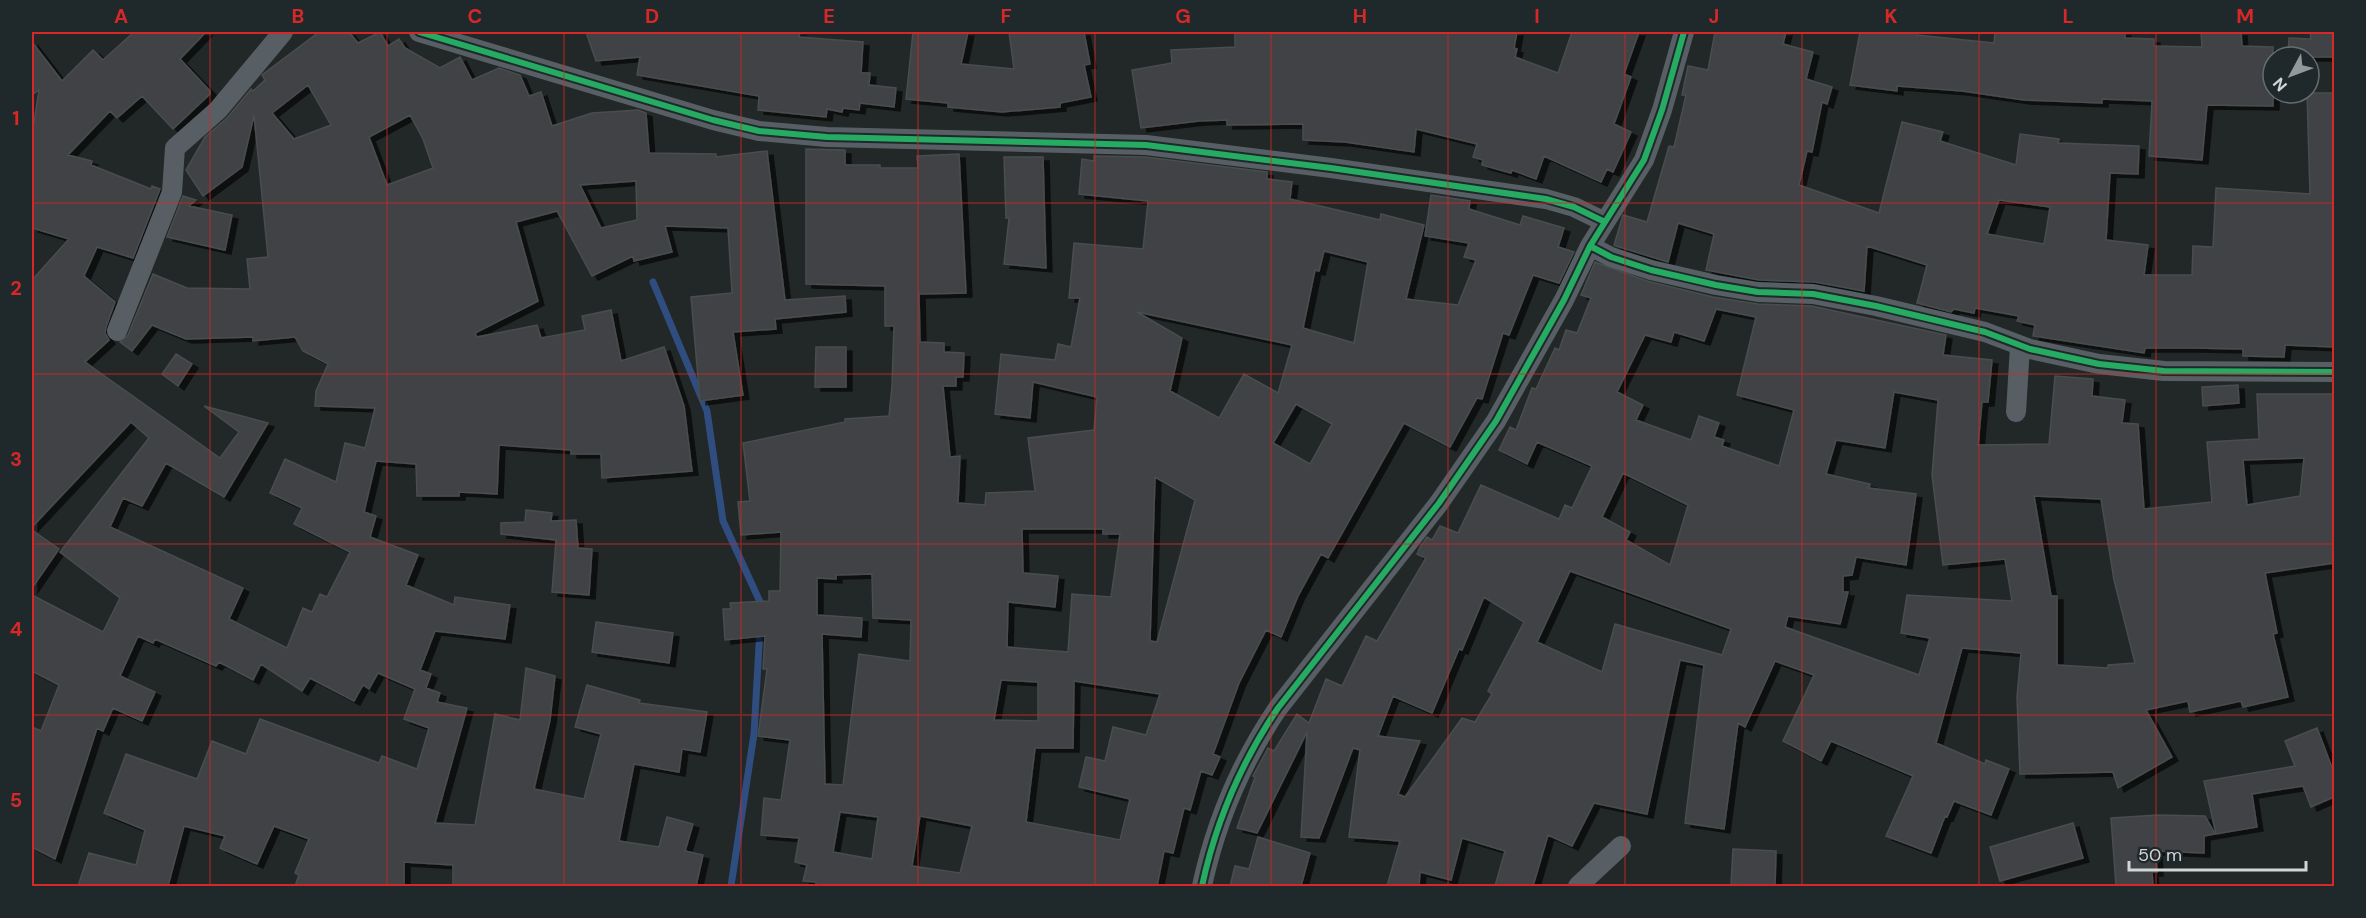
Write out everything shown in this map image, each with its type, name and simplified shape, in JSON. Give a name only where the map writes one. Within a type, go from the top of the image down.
[{"type":"street","points":[[117,331],[172,192],[176,148],[218,110],[283,32]]},
{"type":"street","points":[[420,32],[713,120],[759,130],[907,140],[1146,145],[1331,168],[1546,199],[1574,207],[1605,222]]},
{"type":"street","points":[[1202,886],[1218,824],[1234,782],[1258,737],[1278,708],[1439,503],[1496,421],[1564,300],[1590,246],[1644,160],[1662,110],[1684,32]]},
{"type":"street","points":[[1590,246],[1611,257],[1651,270],[1758,292],[1813,294],[1865,304],[1985,332],[2020,346],[2099,364],[2164,371],[2334,372]]},
{"type":"street","points":[[2016,412],[2020,346]]},
{"type":"street","points":[[1578,886],[1621,846]]},
{"type":"building","points":[[134,32],[206,32],[180,59],[210,91],[210,94],[173,129],[142,96],[117,118],[110,111],[68,155],[92,161],[91,165],[151,189],[152,186],[160,189],[133,258],[97,247],[84,276],[115,302],[105,333],[109,340],[85,362],[220,458],[239,432],[204,406],[268,423],[224,497],[166,463],[142,506],[123,498],[110,527],[243,588],[229,619],[287,648],[303,608],[312,612],[320,594],[327,597],[350,552],[294,524],[302,508],[270,493],[285,459],[336,482],[345,443],[365,448],[375,408],[315,406],[316,391],[328,364],[303,351],[295,337],[253,341],[253,337],[186,339],[152,325],[132,351],[120,342],[128,335],[153,274],[187,288],[250,289],[247,259],[268,257],[254,115],[242,167],[203,196],[186,170],[205,137],[227,118],[251,89],[253,91],[265,80],[262,75],[319,32],[349,32],[358,43],[380,32],[388,46],[399,39],[405,48],[440,68],[460,57],[472,80],[499,68],[520,75],[529,96],[541,92],[552,126],[592,113],[638,110],[646,113],[649,153],[716,154],[716,157],[767,151],[785,300],[845,296],[846,312],[775,319],[776,329],[733,332],[743,395],[700,401],[691,297],[732,293],[728,228],[665,226],[672,252],[634,261],[633,256],[592,276],[557,211],[516,222],[538,301],[475,333],[477,337],[537,325],[541,338],[585,330],[582,316],[611,310],[621,361],[664,347],[684,406],[692,471],[602,478],[601,454],[571,454],[571,450],[499,445],[497,494],[459,492],[459,496],[417,496],[416,464],[376,461],[364,512],[376,516],[370,537],[418,555],[406,585],[454,605],[455,597],[510,605],[505,639],[435,631],[420,670],[431,674],[426,688],[440,693],[437,702],[467,708],[435,823],[475,825],[495,714],[520,720],[526,668],[555,676],[550,720],[534,789],[584,799],[601,734],[575,727],[587,685],[640,700],[639,703],[707,712],[700,752],[682,749],[679,772],[634,764],[619,841],[659,847],[667,817],[693,824],[685,851],[703,855],[696,886],[453,886],[453,865],[404,862],[404,886],[295,886],[299,875],[295,873],[309,839],[274,826],[257,864],[220,848],[225,836],[184,826],[168,886],[78,886],[89,853],[136,865],[145,830],[104,813],[126,754],[197,779],[212,741],[246,754],[260,719],[379,763],[382,756],[417,769],[429,728],[404,719],[415,689],[378,673],[369,689],[363,685],[354,701],[310,678],[302,691],[261,664],[253,680],[219,662],[216,666],[155,639],[153,643],[138,636],[120,676],[155,692],[142,721],[113,708],[103,731],[97,728],[55,859],[32,847],[32,727],[41,731],[59,685],[32,671],[32,595],[103,632],[120,598],[60,552],[149,438],[131,422],[32,527],[32,280],[69,239],[32,228],[32,135],[39,90],[32,95],[32,42],[62,81],[93,50],[103,60]],"holes":[[[308,85],[331,125],[294,139],[272,113]],[[410,115],[423,139],[433,168],[387,185],[369,137]],[[636,181],[637,220],[601,228],[580,185]]]},
{"type":"building","points":[[586,32],[800,32],[799,37],[863,42],[861,73],[870,73],[869,85],[896,88],[894,107],[860,103],[859,110],[843,108],[842,112],[827,109],[826,117],[758,110],[759,96],[637,75],[640,57],[596,61]]},
{"type":"building","points":[[913,32],[968,32],[961,64],[1014,69],[1009,32],[1084,32],[1090,64],[1084,65],[1091,97],[1060,103],[1060,107],[1002,112],[948,107],[948,103],[906,99]]},
{"type":"building","points":[[1235,32],[1517,32],[1515,57],[1558,73],[1572,32],[1639,32],[1624,74],[1631,77],[1614,124],[1631,132],[1613,172],[1607,169],[1601,182],[1544,156],[1536,179],[1512,170],[1511,173],[1482,165],[1483,160],[1473,157],[1477,144],[1416,129],[1414,152],[1345,142],[1303,140],[1303,124],[1227,125],[1227,120],[1141,128],[1132,70],[1172,63],[1171,50],[1235,47]]},
{"type":"building","points":[[1715,32],[1786,32],[1783,44],[1813,52],[1806,79],[1832,87],[1827,104],[1822,102],[1812,152],[1807,151],[1799,185],[1879,213],[1902,122],[1943,132],[1940,141],[2016,165],[2020,134],[2059,139],[2058,143],[2139,146],[2138,174],[2110,173],[2106,240],[2148,245],[2144,275],[2192,275],[2193,246],[2213,247],[2216,188],[2310,194],[2307,105],[2321,105],[2321,93],[2334,93],[2334,347],[2285,345],[2284,357],[2243,356],[2243,349],[2145,348],[2144,353],[2033,336],[2035,325],[2017,321],[2019,316],[1975,308],[1974,313],[1954,309],[1951,312],[1917,303],[1927,265],[1867,246],[1864,291],[1815,282],[1759,280],[1706,270],[1714,234],[1678,223],[1668,262],[1614,245],[1623,215],[1647,222],[1669,146],[1674,147],[1686,95],[1682,95],[1688,66],[1708,70]],"holes":[[[1999,200],[2050,207],[2044,244],[1987,234]]]},
{"type":"building","points":[[1860,32],[1917,32],[1917,35],[1994,43],[1995,32],[2125,32],[2125,38],[2154,39],[2154,46],[2202,47],[2201,32],[2241,32],[2242,46],[2261,47],[2261,105],[2273,106],[2207,105],[2202,160],[2149,156],[2152,101],[2102,99],[2102,103],[2024,100],[1962,91],[1897,86],[1897,91],[1850,85]]},
{"type":"building","points":[[2310,32],[2334,32],[2334,57],[2321,57],[2321,45],[2289,45],[2289,38],[2311,39]]},
{"type":"building","points":[[806,149],[845,150],[845,165],[880,165],[880,168],[918,168],[917,156],[959,154],[966,293],[919,294],[920,342],[944,343],[944,352],[964,353],[963,377],[956,377],[956,386],[943,386],[950,457],[960,456],[958,503],[985,505],[986,493],[1035,491],[1028,438],[1094,430],[1097,397],[1033,382],[1030,418],[995,414],[1001,354],[1055,360],[1058,344],[1071,347],[1080,298],[1069,298],[1074,243],[1143,249],[1148,201],[1079,194],[1082,159],[1094,161],[1094,156],[1145,157],[1267,172],[1267,179],[1292,182],[1290,199],[1380,220],[1381,214],[1424,225],[1406,299],[1458,305],[1476,260],[1464,257],[1469,243],[1425,236],[1431,195],[1470,201],[1469,209],[1520,225],[1523,216],[1564,228],[1558,247],[1574,252],[1559,283],[1533,275],[1509,335],[1503,333],[1482,399],[1477,398],[1450,447],[1404,423],[1328,558],[1321,554],[1298,596],[1281,637],[1266,630],[1239,683],[1213,754],[1220,757],[1212,775],[1201,771],[1190,810],[1184,808],[1173,853],[1164,851],[1157,886],[816,886],[816,882],[803,881],[807,865],[795,862],[799,838],[761,835],[764,798],[781,800],[790,740],[758,736],[767,669],[763,669],[765,636],[725,640],[723,609],[731,609],[730,603],[769,601],[769,591],[780,591],[781,532],[741,535],[738,502],[750,501],[743,443],[845,422],[845,419],[889,416],[892,386],[894,326],[885,326],[885,286],[806,284]],"holes":[[[1324,251],[1368,262],[1354,343],[1303,328],[1315,270],[1319,271]],[[1137,312],[1292,345],[1278,393],[1244,374],[1219,418],[1170,391],[1182,338]],[[1296,404],[1332,424],[1310,464],[1273,443]],[[1155,477],[1195,500],[1157,642],[1150,641]],[[1022,529],[1103,529],[1103,534],[1120,534],[1111,597],[1072,594],[1068,652],[1007,647],[1008,602],[1055,607],[1058,576],[1023,573]],[[872,574],[873,618],[911,620],[910,661],[859,654],[843,785],[825,784],[822,634],[861,637],[862,618],[817,615],[817,578],[836,579],[836,575]],[[1001,680],[1038,682],[1038,721],[994,720]],[[1074,681],[1160,694],[1146,735],[1113,727],[1105,761],[1086,757],[1079,787],[1130,799],[1120,840],[1026,822],[1035,748],[1073,748]],[[840,812],[878,817],[872,859],[833,852]],[[920,816],[972,826],[960,873],[912,866]]]},
{"type":"building","points":[[1004,157],[1043,157],[1046,268],[1004,264],[1009,218],[1006,218]]},
{"type":"building","points":[[183,196],[196,200],[189,206],[232,215],[225,250],[167,237]]},
{"type":"building","points":[[1595,262],[1647,281],[1713,297],[1758,304],[1812,306],[1946,335],[1943,355],[1992,360],[1988,402],[1982,402],[1978,445],[2049,444],[2055,376],[2093,379],[2092,396],[2125,400],[2122,423],[2138,424],[2144,509],[2212,502],[2207,442],[2259,439],[2257,394],[2334,394],[2334,563],[2265,573],[2277,633],[2273,634],[2288,697],[2243,707],[2241,701],[2190,712],[2188,701],[2146,710],[2172,757],[2118,788],[2113,772],[2020,774],[2017,697],[2021,653],[1962,648],[1936,743],[1985,764],[1986,760],[2009,769],[1991,815],[1954,801],[1947,817],[1945,816],[1931,853],[1886,836],[1913,776],[1831,741],[1821,761],[1783,741],[1814,675],[1775,661],[1745,727],[1738,723],[1724,829],[1685,823],[1704,665],[1680,660],[1647,814],[1594,803],[1572,846],[1548,835],[1533,886],[1495,886],[1505,851],[1462,838],[1451,880],[1420,872],[1419,886],[1387,886],[1400,841],[1349,837],[1360,750],[1353,748],[1319,838],[1301,837],[1307,732],[1257,833],[1237,828],[1255,777],[1253,776],[1268,748],[1274,751],[1297,714],[1309,723],[1326,679],[1342,686],[1366,636],[1377,641],[1426,558],[1417,554],[1420,547],[1427,537],[1432,540],[1440,526],[1458,533],[1481,485],[1559,519],[1565,505],[1572,508],[1592,466],[1537,442],[1527,464],[1499,450],[1510,427],[1516,430],[1532,388],[1536,389],[1555,348],[1559,350],[1566,330],[1577,333],[1591,298],[1581,295]],"holes":[[[1716,309],[1756,317],[1737,395],[1794,410],[1779,466],[1722,446],[1724,440],[1714,437],[1719,423],[1699,416],[1691,440],[1636,420],[1643,405],[1617,392],[1645,335],[1671,342],[1674,332],[1704,341]],[[1894,392],[1938,400],[1932,475],[1943,565],[2005,559],[2012,601],[1907,595],[1901,633],[1930,638],[1919,675],[1785,627],[1788,616],[1840,624],[1848,592],[1843,592],[1843,576],[1852,575],[1856,557],[1906,565],[1916,494],[1869,488],[1870,484],[1826,474],[1836,440],[1885,448]],[[2304,458],[2300,496],[2247,505],[2243,460]],[[1623,473],[1688,505],[1670,565],[1626,540],[1630,532],[1602,517]],[[2034,496],[2101,499],[2114,580],[2135,663],[2108,665],[2108,668],[2057,665],[2057,596],[2051,596]],[[1570,571],[1731,629],[1722,655],[1615,624],[1602,672],[1537,642]],[[1484,597],[1524,622],[1488,691],[1492,694],[1475,722],[1462,718],[1405,797],[1398,794],[1420,741],[1378,736],[1393,696],[1432,713],[1459,649],[1462,650]]]},
{"type":"building","points":[[816,347],[846,347],[846,387],[815,387]]},
{"type":"building","points":[[176,354],[192,364],[178,386],[162,374]]},
{"type":"building","points":[[2238,385],[2239,403],[2203,406],[2202,387]]},
{"type":"building","points":[[526,510],[552,513],[551,521],[576,520],[578,548],[592,549],[589,595],[552,592],[556,540],[501,534],[501,523],[525,522]]},
{"type":"building","points":[[32,530],[59,549],[32,588]]},
{"type":"building","points":[[596,622],[673,633],[669,663],[592,652]]},
{"type":"building","points":[[2317,728],[2334,773],[2334,797],[2311,807],[2303,786],[2252,794],[2257,827],[2216,834],[2204,781],[2295,766],[2285,741]]},
{"type":"building","points":[[2158,815],[2205,816],[2215,834],[2204,836],[2204,853],[2156,851],[2157,872],[2152,872],[2153,886],[2116,886],[2111,818]]},
{"type":"building","points":[[2073,823],[2083,858],[2000,881],[1990,847]]},
{"type":"building","points":[[1258,837],[1310,853],[1301,886],[1230,886],[1235,866],[1249,869]]},
{"type":"building","points":[[1733,849],[1776,851],[1775,886],[1731,884]]},
{"type":"waterway","points":[[653,282],[707,411],[723,521],[761,604],[761,610]]},
{"type":"waterway","points":[[731,886],[754,734],[760,628]]},
{"type":"cycle path","points":[[419,32],[713,120],[759,131],[827,137],[1146,145],[1331,168],[1546,199],[1574,207],[1605,222]]},
{"type":"cycle path","points":[[1202,886],[1222,816],[1241,772],[1264,729],[1439,503],[1496,421],[1564,300],[1590,246],[1644,160],[1662,110],[1684,32]]},
{"type":"cycle path","points":[[1590,246],[1611,257],[1651,270],[1758,292],[1813,294],[1876,306],[1985,332],[2030,349],[2099,364],[2164,371],[2334,372]]}]
